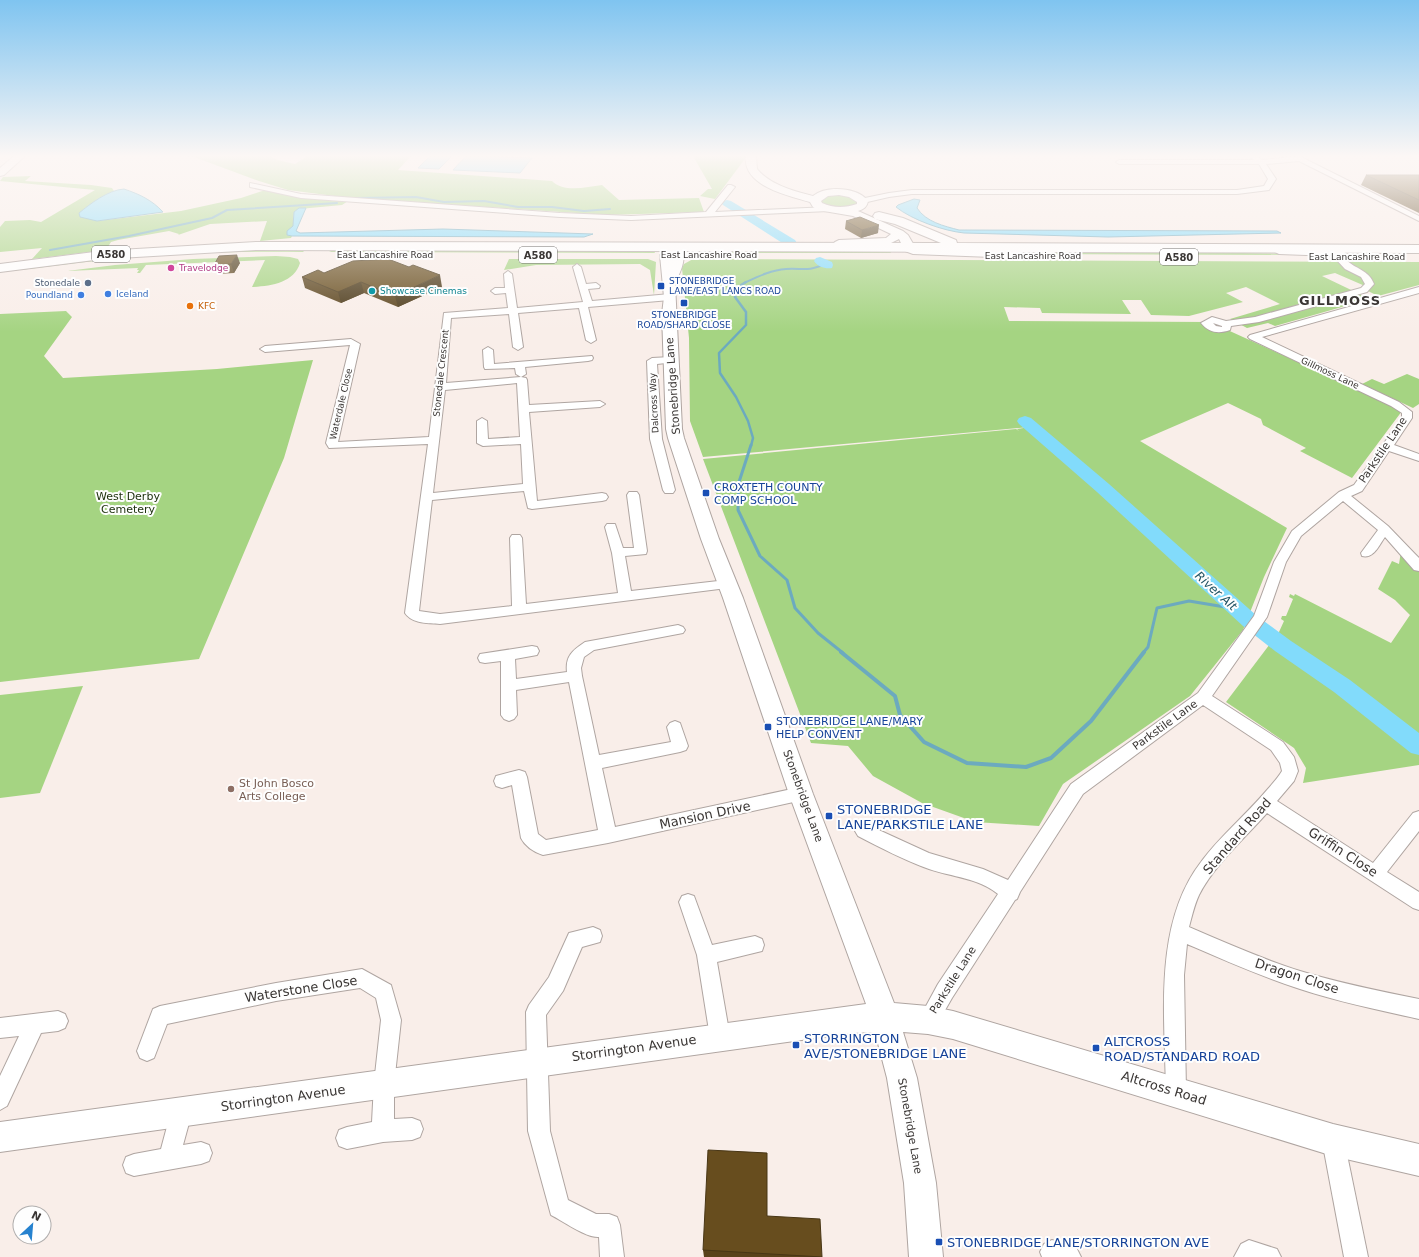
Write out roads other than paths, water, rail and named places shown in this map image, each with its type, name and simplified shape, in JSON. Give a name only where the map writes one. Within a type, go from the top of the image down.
[{"type":"highway","points":[[879,216],[899,221],[946,242],[966,247]]},
{"type":"highway","name":"East Lancashire Road","points":[[0,268],[102,255],[249,246],[674,252],[810,247],[1021,256],[1342,255],[1419,249]]},
{"type":"highway","name":"East Lancashire Road","points":[[0,274],[103,262],[228,254],[909,251],[966,247],[1218,249],[1419,257]]},
{"type":"street","points":[[555,215],[631,218],[714,215]]},
{"type":"street","points":[[858,215],[904,237],[909,251]]},
{"type":"street","points":[[879,216],[915,233],[922,238],[924,249],[1021,256]]},
{"type":"street","points":[[810,247],[889,241],[896,237],[897,234],[894,231]]},
{"type":"street","points":[[669,289],[679,261],[674,252]]},
{"type":"street","points":[[1226,324],[1256,320],[1364,290],[1370,284],[1361,272],[1361,267],[1342,255]]},
{"type":"street","points":[[577,267],[583,287],[590,340]]},
{"type":"street","points":[[508,274],[518,347]]},
{"type":"street","points":[[583,287],[596,286]]},
{"type":"street","name":"Stonedale Crescent","points":[[669,289],[585,304],[447,315],[434,440],[412,613],[420,617],[440,619],[727,584]]},
{"type":"street","name":"Stonebridge Lane","points":[[669,289],[674,429],[676,438],[801,794],[885,1016],[902,1078],[912,1135],[920,1183],[926,1257]]},
{"type":"street","points":[[496,292],[510,290]]},
{"type":"street","points":[[1402,296],[1419,290]]},
{"type":"street","points":[[1402,296],[1413,300]]},
{"type":"street","name":"Gillmoss Lane","points":[[1402,296],[1253,337],[1412,412]]},
{"type":"street","name":"Waterdale Close","points":[[269,351],[351,342],[355,344],[332,443],[333,446],[434,440]]},
{"type":"street","points":[[488,350],[490,366],[520,365],[588,358]]},
{"type":"street","name":"Dalcross Way","points":[[669,490],[656,439],[652,362],[671,360]]},
{"type":"street","points":[[520,365],[529,487],[532,505],[602,497]]},
{"type":"street","points":[[440,387],[522,380]]},
{"type":"street","points":[[524,409],[600,404]]},
{"type":"street","name":"Parkstile Lane","points":[[929,1019],[1000,907],[1011,893],[1078,789],[1203,697],[1244,641],[1260,616],[1280,562],[1296,534],[1344,495],[1358,488],[1412,412]]},
{"type":"street","points":[[482,421],[483,444],[526,440]]},
{"type":"street","name":"Dalcross Way","points":[[656,439],[676,438]]},
{"type":"street","points":[[1388,447],[1419,458]]},
{"type":"street","points":[[426,497],[529,487]]},
{"type":"street","points":[[618,553],[641,551],[633,495]]},
{"type":"street","points":[[1344,495],[1384,530],[1419,566]]},
{"type":"street","points":[[611,527],[618,553],[625,597]]},
{"type":"street","points":[[1367,553],[1384,530]]},
{"type":"street","points":[[516,538],[520,609]]},
{"type":"street","points":[[608,836],[575,676],[574,668],[577,654],[590,646],[678,630]]},
{"type":"street","points":[[485,658],[532,651]]},
{"type":"street","points":[[508,654],[509,715]]},
{"type":"street","points":[[509,685],[575,676]]},
{"type":"street","name":"Standard Road","points":[[1176,1092],[1174,975],[1179,932],[1184,910],[1192,891],[1207,867],[1266,803],[1288,776],[1290,766],[1285,755],[1277,746],[1203,697]]},
{"type":"street","points":[[593,763],[680,746],[675,727]]},
{"type":"street","name":"Mansion Drive","points":[[502,781],[519,777],[530,838],[543,848],[608,836],[801,794]]},
{"type":"street","name":"Griffin Close","points":[[1266,803],[1419,902]]},
{"type":"street","points":[[1376,873],[1419,818]]},
{"type":"street","points":[[864,831],[897,848],[931,862],[973,872],[1001,884],[1011,893]]},
{"type":"street","points":[[688,902],[706,955],[720,1037]]},
{"type":"street","name":"Dragon Close","points":[[1179,932],[1306,982],[1419,1009]]},
{"type":"street","points":[[593,936],[576,939],[556,984],[536,1012],[539,1131],[559,1207],[594,1226],[609,1225],[612,1257]]},
{"type":"street","points":[[706,955],[755,945]]},
{"type":"street","name":"Waterstone Close","points":[[147,1051],[160,1016],[276,992],[362,978],[384,992],[392,1020],[384,1084]]},
{"type":"street","name":"Altcross Road","points":[[885,1016],[929,1019],[1333,1140],[1419,1160]]},
{"type":"street","name":"Storrington Avenue","points":[[0,1137],[537,1062],[852,1019],[885,1016]]},
{"type":"street","points":[[0,1028],[58,1021]]},
{"type":"street","points":[[0,1099],[35,1024]]},
{"type":"street","points":[[382,1131],[384,1084]]},
{"type":"street","points":[[169,1159],[181,1112]]},
{"type":"street","points":[[347,1138],[382,1131],[412,1129]]},
{"type":"street","points":[[1333,1140],[1356,1257]]},
{"type":"street","points":[[134,1165],[201,1153]]},
{"type":"street","points":[[1246,1257],[1249,1252],[1269,1257]]},
{"type":"water","points":[[79,215],[143,215],[97,221],[80,217]]},
{"type":"water","points":[[294,215],[303,215],[296,231],[300,233],[443,229],[593,234],[584,237],[287,235],[287,231],[293,226]]},
{"type":"water","points":[[908,215],[923,215],[936,223],[959,230],[1277,231],[1281,233],[1108,237],[964,233],[947,230],[928,224]]},
{"type":"waterway","points":[[50,250],[129,236],[212,218],[218,215]]},
{"type":"waterway","name":"River Alt","points":[[746,215],[791,243]]},
{"type":"waterway","name":"River Alt","points":[[820,261],[827,265]]},
{"type":"waterway","points":[[745,282],[775,271],[786,269],[809,269],[825,264]]},
{"type":"waterway","points":[[745,282],[741,285],[735,297],[746,312],[746,325],[719,353],[720,373],[736,397],[748,421],[753,438],[751,446]]},
{"type":"waterway","name":"River Alt","points":[[1025,421],[1103,488],[1250,621],[1283,646],[1342,686],[1419,746]]},
{"type":"waterway","points":[[751,445],[739,482],[738,510],[760,556],[787,580],[795,608],[818,633],[843,653]]},
{"type":"waterway","points":[[1143,653],[1148,647],[1157,608],[1189,601],[1225,607],[1250,621]]},
{"type":"waterway","points":[[841,652],[895,696],[900,715],[924,742],[967,763],[1026,767],[1051,758],[1091,721],[1144,652]]},
{"type":"place","name":"Travelodge","points":[[171,268]]},
{"type":"place","name":"Stonedale","points":[[88,283]]},
{"type":"place","name":"STONEBRIDGE LANE/EAST LANCS ROAD","points":[[661,286]]},
{"type":"place","name":"Showcase Cinemas","points":[[372,291]]},
{"type":"place","name":"Iceland","points":[[108,294]]},
{"type":"place","name":"Poundland","points":[[81,295]]},
{"type":"place","name":"STONEBRIDGE ROAD/SHARD CLOSE","points":[[684,303]]},
{"type":"place","name":"KFC","points":[[190,306]]},
{"type":"place","name":"CROXTETH COUNTY COMP SCHOOL","points":[[706,493]]},
{"type":"place","name":"STONEBRIDGE LANE/MARY HELP CONVENT","points":[[768,727]]},
{"type":"place","name":"St John Bosco Arts College","points":[[231,789]]},
{"type":"place","name":"STONEBRIDGE LANE/PARKSTILE LANE","points":[[829,816]]},
{"type":"place","name":"STORRINGTON AVE/STONEBRIDGE LANE","points":[[796,1045]]},
{"type":"place","name":"ALTCROSS ROAD/STANDARD ROAD","points":[[1096,1048]]},
{"type":"place","name":"STONEBRIDGE LANE/STORRINGTON AVE","points":[[939,1242]]},
{"type":"district","name":"GILLMOSS","points":[[1340,300]]},
{"type":"park label","name":"West Derby Cemetery","points":[[128,502]]}]
